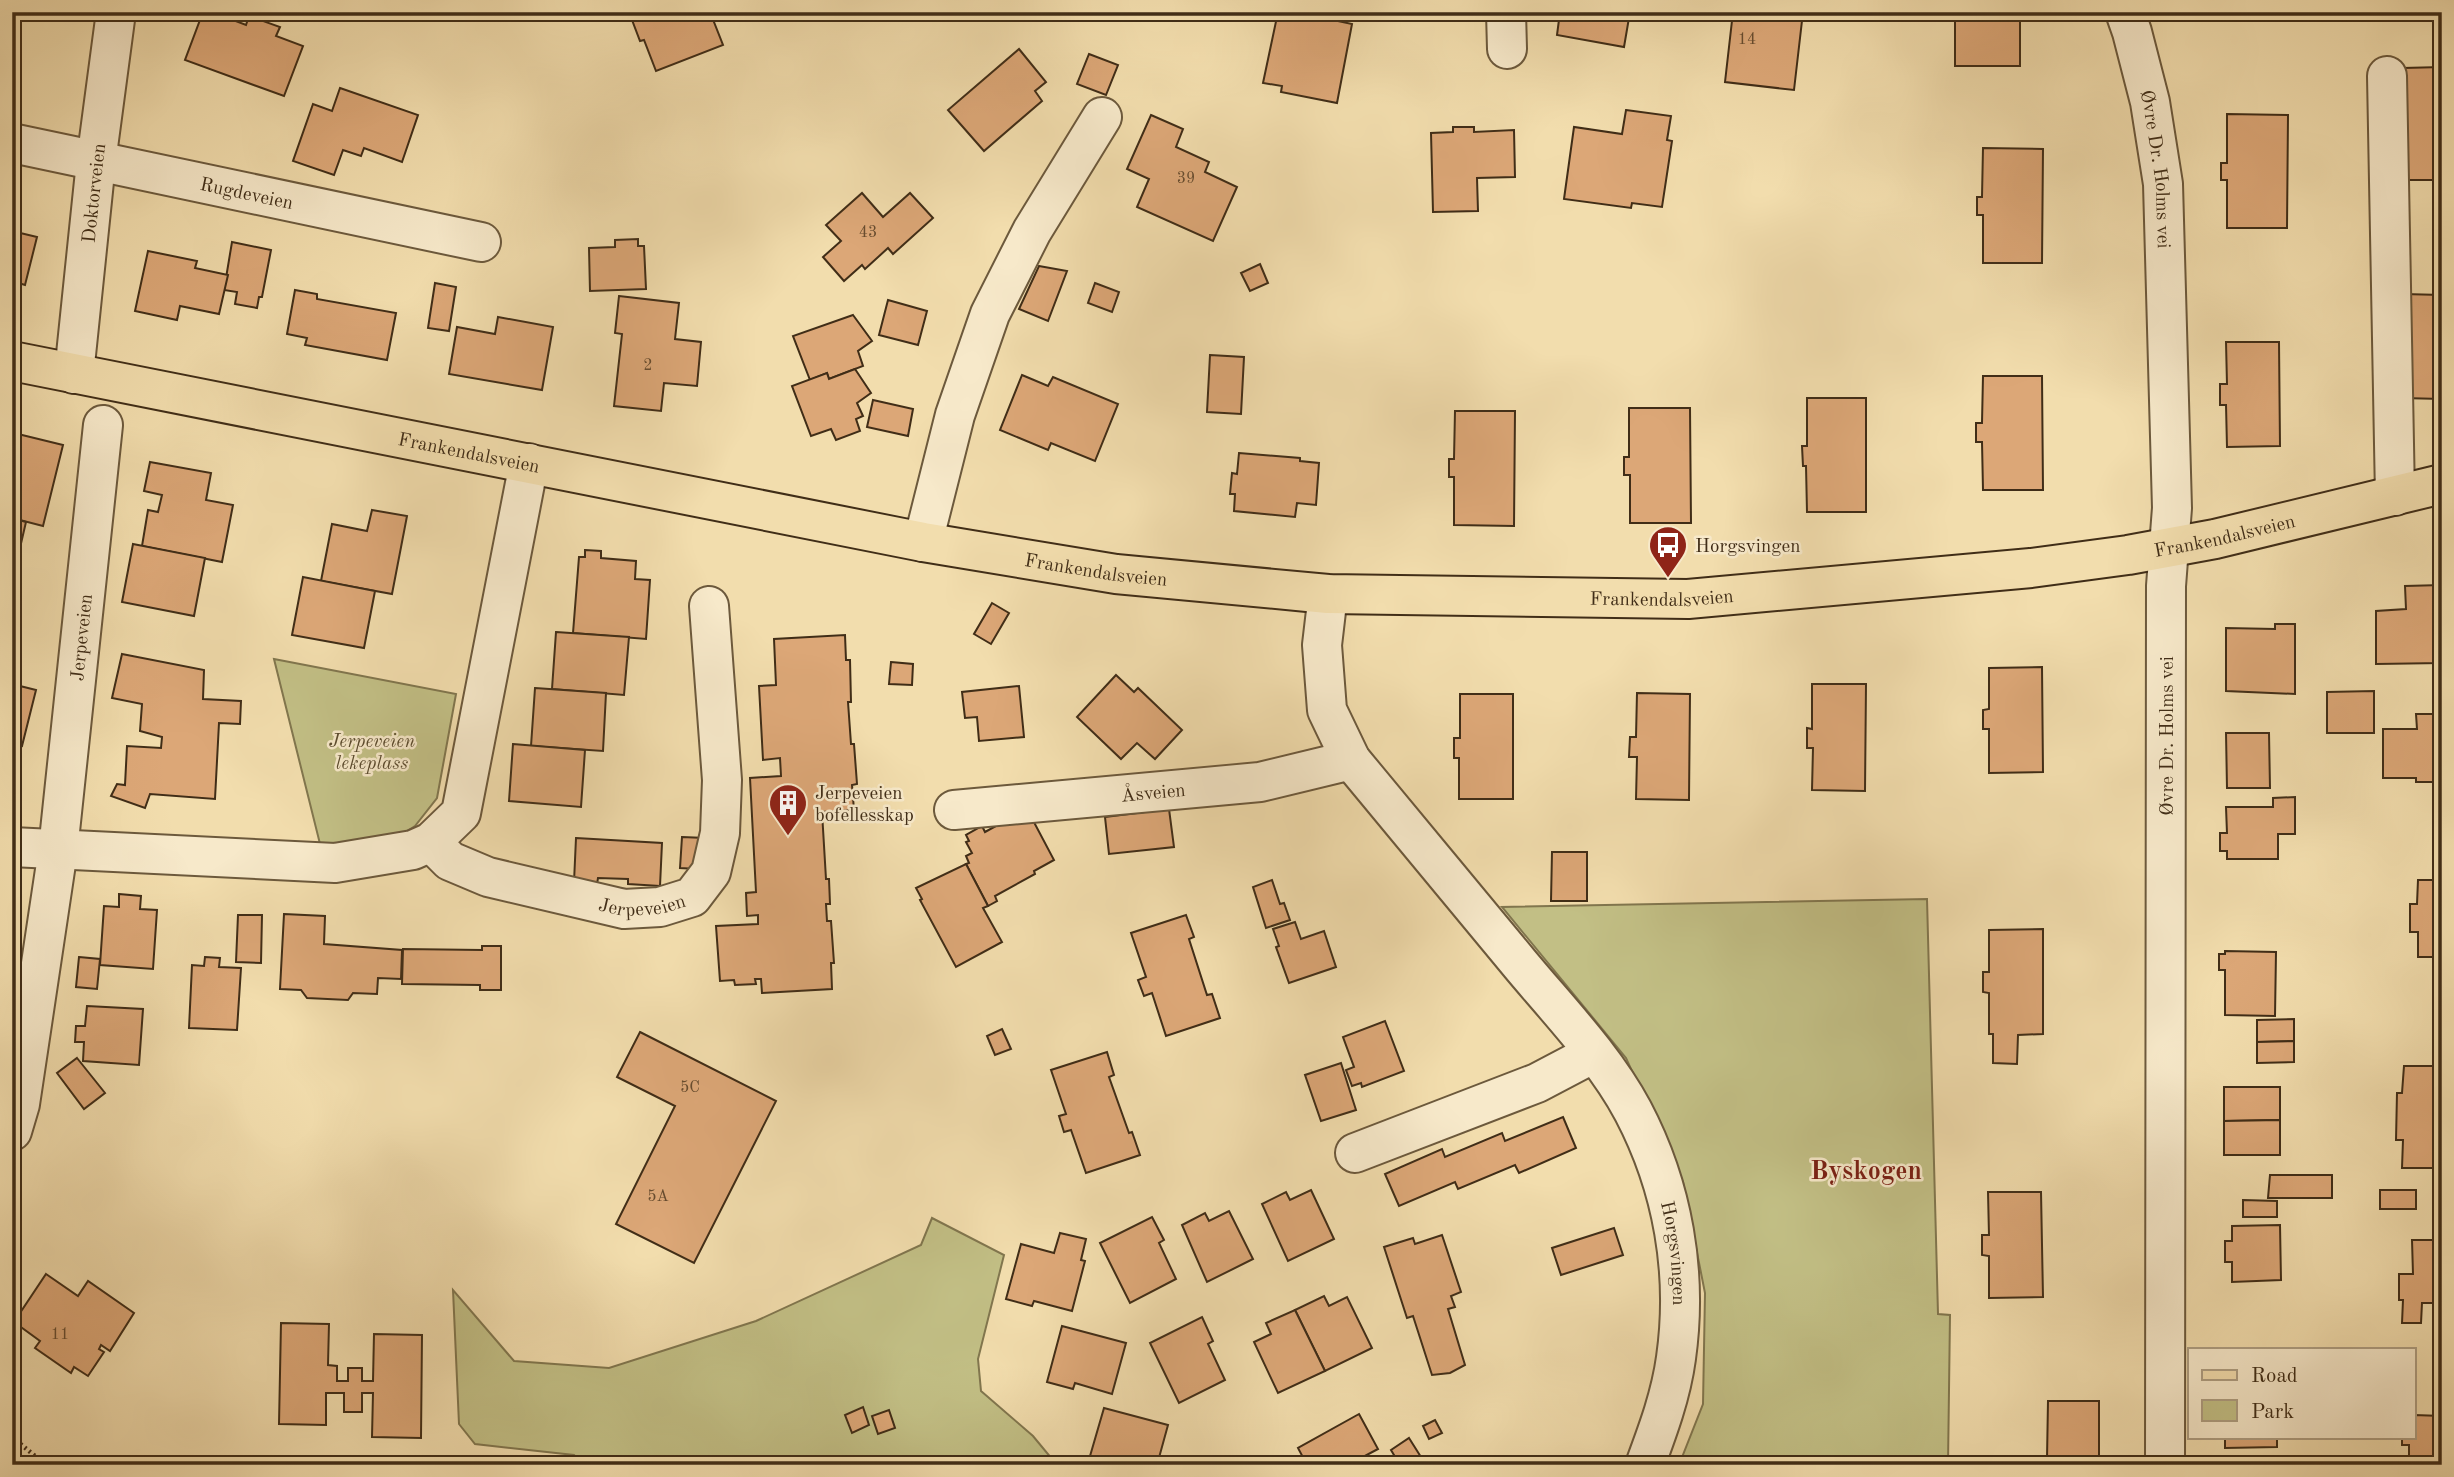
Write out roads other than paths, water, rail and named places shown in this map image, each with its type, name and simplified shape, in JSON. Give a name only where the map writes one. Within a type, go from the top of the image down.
[{"type":"main road","name":"Frankendalsveien","points":[[12,362],[923,542],[1116,575],[1328,594],[1688,598],[2031,568],[2215,539],[2442,484]]},
{"type":"street","name":"Doktorveien","points":[[74,374],[96,162],[116,12]]},
{"type":"street","name":"Øvre Dr. Holms vei","points":[[2125,12],[2150,102],[2163,184],[2172,508],[2166,600],[2165,1465]]},
{"type":"street","points":[[2387,76],[2395,496]]},
{"type":"street","points":[[923,542],[955,415],[990,314],[1032,231],[1102,117]]},
{"type":"street","name":"Rugdeveien","points":[[12,144],[481,242]]},
{"type":"street","name":"Jerpeveien","points":[[12,1131],[20,1104],[58,849],[103,425]]},
{"type":"street","points":[[12,847],[335,863],[413,850],[431,842],[461,813],[529,463]]},
{"type":"street","name":"Horgsvingen","points":[[1328,594],[1322,646],[1327,710],[1351,760],[1594,1054],[1632,1110],[1661,1173],[1675,1232],[1681,1292],[1676,1359],[1664,1411],[1646,1465]]},
{"type":"street","name":"Jerpeveien","points":[[431,842],[450,861],[488,877],[624,909],[660,907],[692,898],[711,872],[720,833],[722,780],[709,606]]},
{"type":"street","name":"Åsveien","points":[[954,810],[1260,782],[1351,760]]},
{"type":"street","points":[[1355,1153],[1537,1083],[1594,1054]]},
{"type":"place","name":"Horgsvingen","points":[[1668,579]]},
{"type":"place","name":"Jerpeveien bofellesskap","points":[[788,837]]},
{"type":"district","name":"Byskogen","points":[[1866,1170]]},
{"type":"park label","name":"Jerpeveien lekeplass","points":[[372,751]]}]
